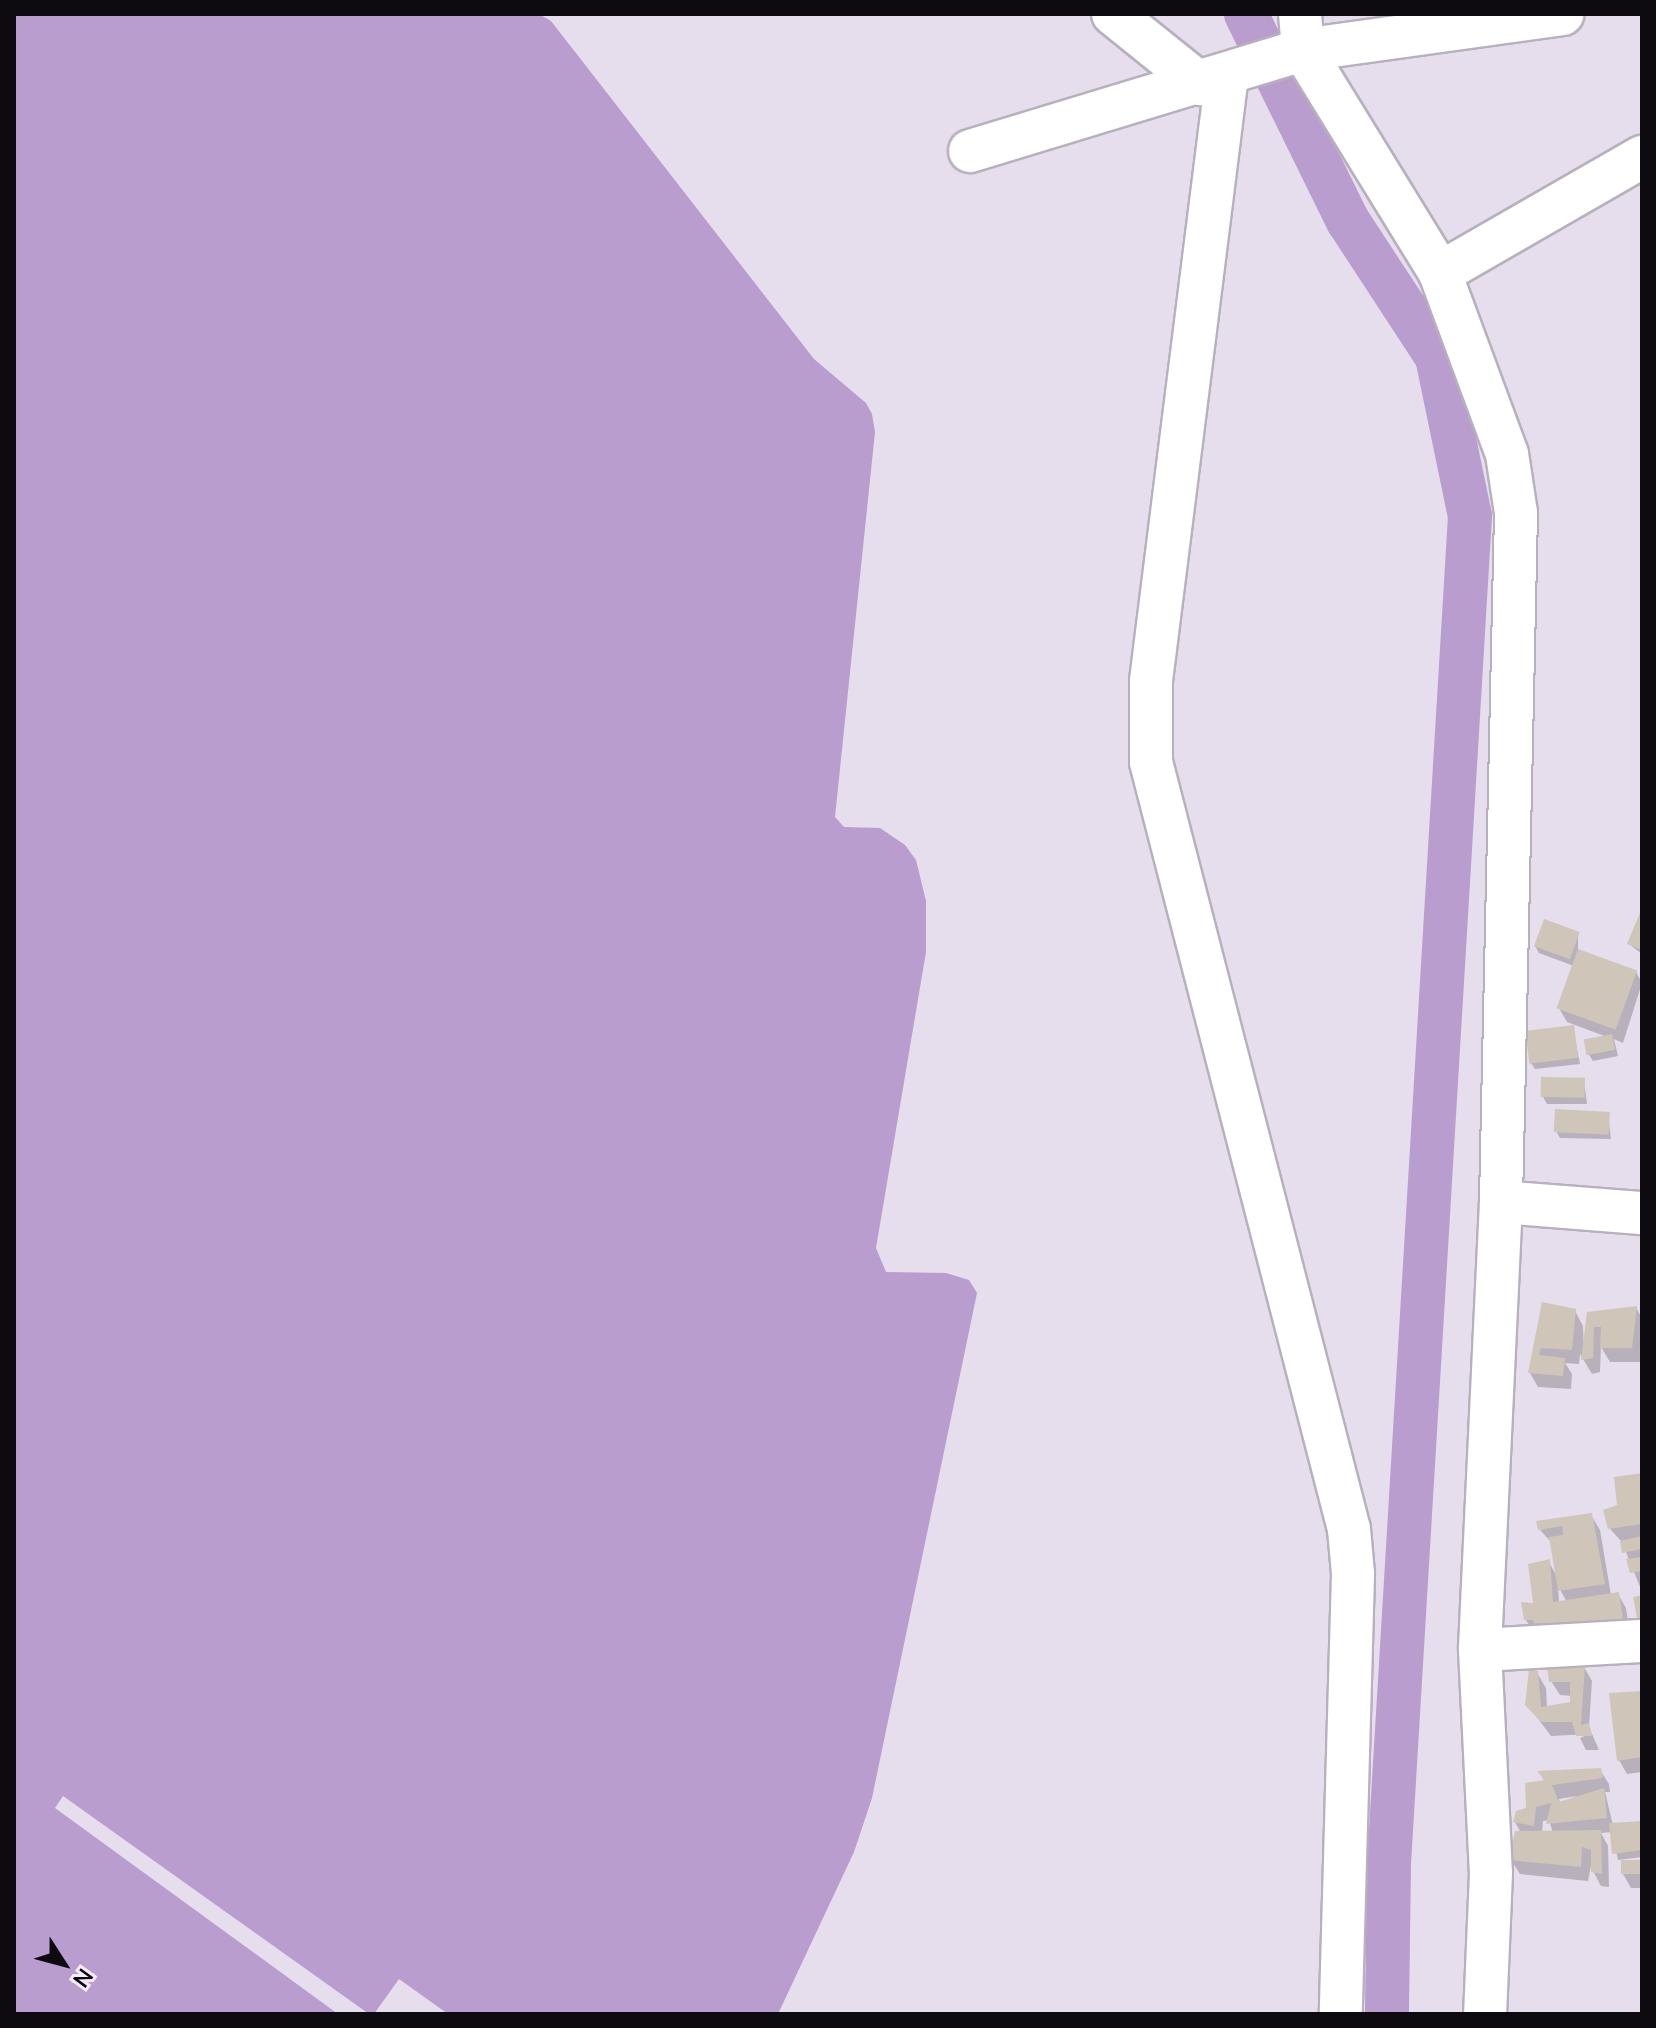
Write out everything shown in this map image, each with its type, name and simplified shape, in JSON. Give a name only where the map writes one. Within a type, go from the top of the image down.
[{"type":"street","points":[[1113,14],[1214,80]]},
{"type":"street","points":[[970,151],[1214,80],[1301,32],[1563,14]]},
{"type":"street","points":[[1301,32],[1440,273],[1507,454],[1516,513],[1501,1202],[1480,1650],[1491,1873],[1485,2014]]},
{"type":"street","points":[[1214,80],[1151,681],[1151,762],[1349,1529],[1353,1574],[1341,2014]]},
{"type":"street","points":[[1440,273],[1642,157]]},
{"type":"street","points":[[1501,1202],[1642,1213]]},
{"type":"street","points":[[1480,1650],[1642,1641]]},
{"type":"shaded area","points":[[14,14],[539,14],[551,21],[814,359],[866,403],[872,414],[875,432],[835,817],[844,827],[880,828],[905,845],[916,860],[926,901],[926,952],[876,1248],[886,1272],[946,1273],[969,1280],[977,1293],[872,1798],[854,1852],[778,2014],[14,2014]]},
{"type":"pier","points":[[63,1796],[369,2014],[338,2014],[55,1808]]},
{"type":"pier","points":[[399,1979],[448,2014],[374,2014]]},
{"type":"building","points":[[1642,908],[1642,950],[1627,944]]},
{"type":"building","points":[[1544,919],[1580,932],[1570,959],[1534,946]]},
{"type":"building","points":[[1578,949],[1637,971],[1616,1030],[1556,1008]]},
{"type":"building","points":[[1574,1025],[1578,1058],[1529,1064],[1525,1031]]},
{"type":"building","points":[[1612,1034],[1615,1050],[1587,1055],[1584,1040]]},
{"type":"building","points":[[1541,1077],[1585,1078],[1585,1098],[1541,1097]]},
{"type":"building","points":[[1555,1109],[1610,1112],[1609,1135],[1554,1132]]},
{"type":"building","points":[[1542,1302],[1576,1309],[1572,1350],[1541,1348],[1539,1355],[1565,1358],[1563,1376],[1528,1373]]},
{"type":"building","points":[[1637,1306],[1632,1348],[1600,1348],[1601,1327],[1594,1327],[1593,1358],[1581,1360],[1587,1312]]},
{"type":"building","points":[[1642,1473],[1642,1524],[1608,1529],[1603,1510],[1617,1505],[1614,1477]]},
{"type":"building","points":[[1592,1513],[1605,1584],[1558,1591],[1549,1537],[1563,1535],[1562,1526],[1538,1530],[1536,1521]]},
{"type":"building","points":[[1642,1536],[1642,1549],[1622,1553],[1620,1541]]},
{"type":"building","points":[[1642,1557],[1642,1571],[1630,1573],[1626,1559]]},
{"type":"building","points":[[1550,1559],[1553,1602],[1619,1592],[1623,1619],[1535,1629],[1533,1620],[1524,1620],[1521,1602],[1533,1603],[1528,1564]]},
{"type":"building","points":[[1642,1595],[1642,1622],[1638,1623],[1633,1597]]},
{"type":"building","points":[[1585,1665],[1581,1725],[1589,1723],[1592,1736],[1576,1736],[1572,1722],[1541,1722],[1525,1705],[1529,1669],[1538,1671],[1541,1707],[1570,1702],[1570,1682],[1549,1682],[1547,1666]]},
{"type":"building","points":[[1642,1691],[1642,1757],[1617,1761],[1609,1693]]},
{"type":"building","points":[[1601,1768],[1603,1778],[1552,1785],[1559,1802],[1604,1788],[1607,1818],[1546,1824],[1551,1803],[1536,1807],[1534,1826],[1513,1822],[1516,1811],[1526,1808],[1525,1783],[1545,1780],[1537,1771]]},
{"type":"building","points":[[1642,1821],[1642,1850],[1612,1854],[1609,1823]]},
{"type":"building","points":[[1601,1830],[1602,1874],[1591,1872],[1591,1850],[1582,1847],[1581,1867],[1509,1860],[1515,1831]]},
{"type":"building","points":[[1621,1860],[1642,1860],[1642,1874],[1621,1874]]},
{"type":"waterway","points":[[1246,14],[1348,221],[1437,357],[1470,516],[1389,1865],[1387,2014]]}]
